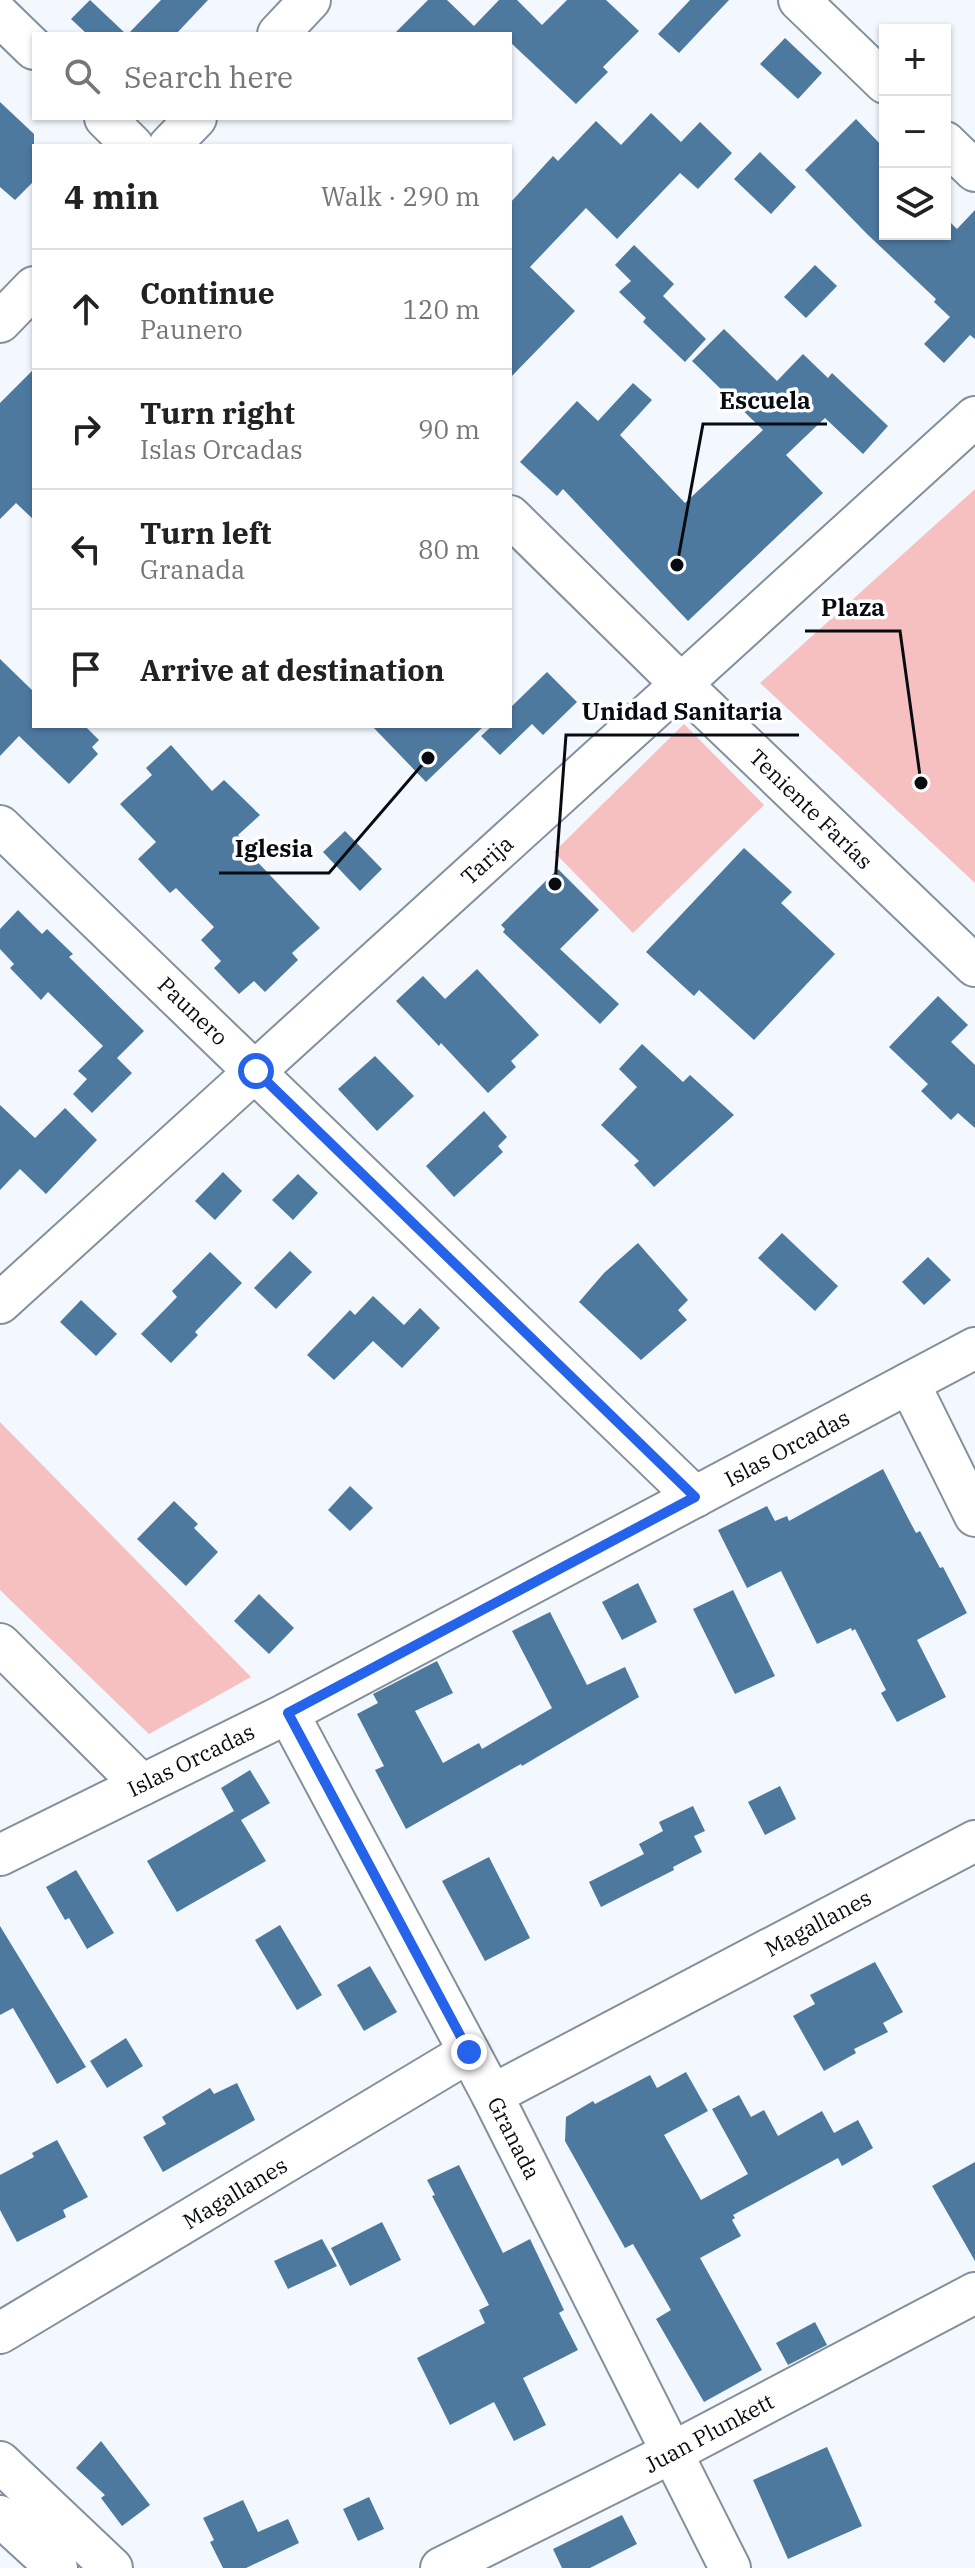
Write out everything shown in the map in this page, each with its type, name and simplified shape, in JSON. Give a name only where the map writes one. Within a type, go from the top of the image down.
[{"type":"street","points":[[280,32],[310,0]]},
{"type":"street","points":[[799,0],[879,77]]},
{"type":"street","points":[[0,16],[32,47]]},
{"type":"street","points":[[107,120],[131,144]]},
{"type":"street","points":[[171,144],[194,120]]},
{"type":"street","points":[[951,148],[975,171]]},
{"type":"street","points":[[0,322],[32,289]]},
{"type":"street","name":"Tarija","points":[[0,1303],[975,417]]},
{"type":"street","name":"Teniente Farías","points":[[512,518],[975,966]]},
{"type":"street","name":"Paunero","points":[[0,826],[695,1497]]},
{"type":"street","name":"Islas Orcadas","points":[[0,1855],[288,1713],[975,1348]]},
{"type":"street","points":[[909,1383],[975,1516]]},
{"type":"street","points":[[0,1644],[142,1785]]},
{"type":"street","name":"Granada","points":[[288,1713],[492,2095],[730,2568]]},
{"type":"street","name":"Magallanes","points":[[492,2095],[975,1841]]},
{"type":"street","name":"Magallanes","points":[[0,2333],[469,2052]]},
{"type":"street","name":"Juan Plunkett","points":[[441,2568],[673,2452],[975,2293]]},
{"type":"street","points":[[0,2462],[112,2568]]},
{"type":"street","points":[[0,2516],[57,2568]]},
{"type":"shaded area","points":[[975,489],[975,883],[760,683]]},
{"type":"shaded area","points":[[684,724],[764,805],[633,933],[554,852]]},
{"type":"shaded area","points":[[0,1422],[251,1677],[149,1734],[0,1590]]},
{"type":"building","points":[[90,0],[124,32],[85,32],[71,19]]},
{"type":"building","points":[[161,0],[208,0],[178,32],[130,32]]},
{"type":"building","points":[[428,0],[447,0],[474,26],[499,0],[517,0],[542,25],[567,0],[606,0],[639,31],[603,67],[608,72],[576,104],[512,44],[512,32],[396,32]]},
{"type":"building","points":[[690,0],[729,0],[679,53],[658,34]]},
{"type":"building","points":[[785,38],[822,73],[798,99],[760,64]]},
{"type":"building","points":[[0,102],[34,134],[34,144],[32,183],[15,200],[0,187]]},
{"type":"building","points":[[651,113],[681,142],[700,122],[732,153],[698,189],[680,173],[617,239],[586,208],[530,267],[575,311],[512,376],[512,201],[553,156],[558,161],[596,121],[621,145]]},
{"type":"building","points":[[856,119],[879,143],[879,240],[951,240],[951,223],[957,229],[975,210],[975,339],[970,335],[944,363],[924,344],[950,317],[934,302],[936,299],[805,170]]},
{"type":"building","points":[[760,152],[796,187],[771,214],[734,179]]},
{"type":"building","points":[[634,245],[674,284],[663,296],[706,339],[685,362],[643,322],[646,318],[619,292],[631,281],[615,265]]},
{"type":"building","points":[[815,265],[837,286],[806,318],[784,297]]},
{"type":"building","points":[[724,329],[777,381],[803,354],[828,378],[832,373],[888,426],[863,454],[825,418],[786,455],[823,493],[688,621],[563,489],[557,496],[520,462],[577,401],[598,421],[633,383],[652,400],[620,435],[685,503],[763,430],[692,361]]},
{"type":"building","points":[[32,371],[32,518],[16,503],[0,519],[0,403]]},
{"type":"building","points":[[0,659],[32,690],[32,728],[87,728],[99,740],[92,747],[98,754],[69,784],[19,736],[0,756]]},
{"type":"building","points":[[547,672],[577,702],[543,735],[532,724],[500,755],[481,736],[490,728],[512,728],[512,706]]},
{"type":"building","points":[[374,728],[482,728],[426,782]]},
{"type":"building","points":[[171,745],[212,791],[224,780],[260,815],[238,835],[252,850],[249,853],[320,928],[292,953],[298,960],[265,992],[254,981],[239,994],[214,968],[221,961],[201,940],[214,927],[176,888],[170,893],[138,859],[156,842],[120,804],[152,775],[146,768]]},
{"type":"building","points":[[345,831],[382,869],[360,891],[323,852]]},
{"type":"building","points":[[744,848],[792,892],[781,903],[835,954],[754,1040],[699,990],[694,996],[646,952]]},
{"type":"building","points":[[558,869],[599,910],[560,949],[619,1004],[600,1024],[503,932],[505,929],[501,925]]},
{"type":"building","points":[[18,910],[42,934],[47,929],[73,954],[69,957],[144,1031],[117,1058],[132,1073],[92,1113],[73,1094],[87,1079],[78,1071],[103,1046],[48,992],[41,1000],[10,968],[14,964],[0,949],[0,929]]},
{"type":"building","points":[[477,969],[539,1035],[511,1061],[516,1067],[488,1093],[396,1001],[423,976],[445,999]]},
{"type":"building","points":[[938,996],[968,1025],[951,1042],[975,1065],[975,1128],[958,1113],[951,1120],[921,1091],[928,1084],[889,1047]]},
{"type":"building","points":[[642,1044],[683,1082],[690,1075],[734,1115],[654,1187],[634,1165],[639,1161],[601,1125],[637,1087],[619,1069]]},
{"type":"building","points":[[375,1056],[414,1096],[377,1131],[338,1089]]},
{"type":"building","points":[[0,1105],[35,1138],[65,1108],[97,1140],[46,1194],[20,1169],[0,1190]]},
{"type":"building","points":[[484,1111],[507,1137],[498,1146],[503,1152],[454,1197],[426,1166]]},
{"type":"building","points":[[223,1172],[242,1191],[215,1220],[195,1201]]},
{"type":"building","points":[[298,1174],[318,1193],[293,1220],[272,1200]]},
{"type":"building","points":[[782,1233],[838,1286],[815,1311],[758,1258]]},
{"type":"building","points":[[638,1243],[688,1300],[678,1310],[687,1320],[641,1360],[579,1302],[604,1273]]},
{"type":"building","points":[[290,1251],[312,1272],[276,1309],[254,1288]]},
{"type":"building","points":[[210,1252],[242,1283],[195,1332],[198,1335],[171,1363],[141,1334],[177,1297],[172,1291]]},
{"type":"building","points":[[928,1257],[951,1280],[924,1305],[902,1282]]},
{"type":"building","points":[[373,1296],[404,1325],[420,1308],[440,1328],[402,1368],[373,1341],[334,1380],[307,1355],[350,1310],[355,1315]]},
{"type":"building","points":[[81,1300],[117,1334],[96,1356],[60,1322]]},
{"type":"building","points":[[883,1469],[916,1533],[920,1531],[940,1568],[943,1567],[967,1613],[917,1640],[946,1697],[897,1722],[881,1693],[886,1690],[855,1629],[817,1644],[781,1571],[747,1588],[718,1530],[767,1506],[775,1521],[787,1516],[789,1521]]},
{"type":"building","points":[[350,1486],[373,1508],[350,1531],[328,1510]]},
{"type":"building","points":[[174,1501],[198,1524],[194,1528],[218,1552],[186,1586],[137,1539]]},
{"type":"building","points":[[638,1583],[657,1622],[622,1640],[602,1602]]},
{"type":"building","points":[[733,1590],[775,1676],[735,1694],[693,1609]]},
{"type":"building","points":[[259,1594],[294,1628],[269,1654],[234,1621]]},
{"type":"building","points":[[550,1612],[587,1685],[625,1667],[639,1697],[406,1829],[375,1770],[384,1766],[357,1714],[378,1703],[373,1694],[437,1661],[453,1693],[415,1711],[443,1763],[479,1743],[482,1749],[552,1708],[512,1631]]},
{"type":"building","points":[[250,1770],[270,1803],[241,1820],[266,1861],[177,1912],[147,1861],[234,1811],[221,1788]]},
{"type":"building","points":[[780,1786],[796,1819],[765,1835],[748,1802]]},
{"type":"building","points":[[693,1806],[705,1831],[694,1836],[702,1852],[673,1867],[674,1870],[601,1907],[589,1882],[644,1854],[639,1844],[663,1831],[659,1822]]},
{"type":"building","points":[[489,1857],[530,1938],[485,1961],[442,1881]]},
{"type":"building","points":[[76,1870],[114,1933],[87,1949],[46,1887]]},
{"type":"building","points":[[280,1925],[322,1995],[297,2010],[255,1940]]},
{"type":"building","points":[[0,1926],[86,2067],[57,2084],[13,2008],[0,2015]]},
{"type":"building","points":[[875,1962],[903,2012],[883,2023],[888,2032],[854,2049],[856,2053],[824,2071],[793,2016],[815,2004],[810,1995]]},
{"type":"building","points":[[370,1966],[397,2012],[364,2031],[337,1985]]},
{"type":"building","points":[[126,2038],[143,2066],[107,2088],[90,2061]]},
{"type":"building","points":[[686,2072],[708,2111],[664,2135],[701,2200],[748,2174],[712,2109],[739,2095],[751,2117],[764,2110],[778,2136],[822,2111],[834,2133],[858,2120],[873,2148],[842,2166],[838,2158],[733,2215],[735,2218],[732,2220],[741,2236],[700,2258],[762,2370],[704,2402],[656,2319],[671,2310],[633,2244],[625,2248],[565,2141],[566,2117],[593,2101],[595,2104],[650,2075],[657,2088]]},
{"type":"building","points":[[237,2083],[255,2120],[163,2172],[143,2137],[166,2124],[162,2117],[210,2088],[214,2094]]},
{"type":"building","points":[[57,2140],[88,2197],[63,2210],[66,2217],[17,2242],[0,2210],[0,2175],[34,2157],[32,2153]]},
{"type":"building","points":[[975,2162],[975,2261],[932,2186]]},
{"type":"building","points":[[459,2165],[503,2253],[530,2239],[564,2310],[559,2313],[578,2350],[523,2378],[546,2425],[514,2441],[494,2402],[450,2425],[417,2358],[485,2323],[479,2310],[489,2305],[432,2196],[435,2195],[427,2180]]},
{"type":"building","points":[[382,2222],[401,2260],[350,2286],[331,2248]]},
{"type":"building","points":[[322,2239],[337,2266],[288,2289],[274,2261]]},
{"type":"building","points":[[815,2322],[827,2345],[788,2365],[776,2343]]},
{"type":"building","points":[[101,2441],[150,2505],[122,2526],[101,2498],[105,2495],[76,2468]]},
{"type":"building","points":[[827,2447],[862,2526],[788,2559],[753,2480]]},
{"type":"building","points":[[369,2497],[384,2529],[358,2541],[343,2509]]},
{"type":"building","points":[[243,2500],[258,2532],[288,2519],[299,2543],[246,2568],[223,2568],[210,2542],[214,2540],[203,2518]]},
{"type":"building","points":[[622,2515],[637,2544],[590,2568],[562,2568],[553,2549]]},
{"type":"place","name":"Escuela","points":[[677,565]]},
{"type":"place","name":"Iglesia","points":[[428,758]]},
{"type":"place","name":"Plaza","points":[[921,783]]},
{"type":"place","name":"Unidad Sanitaria","points":[[555,884]]},
{"type":"route","points":[[256,1071],[695,1497],[288,1713],[469,2052]]}]
